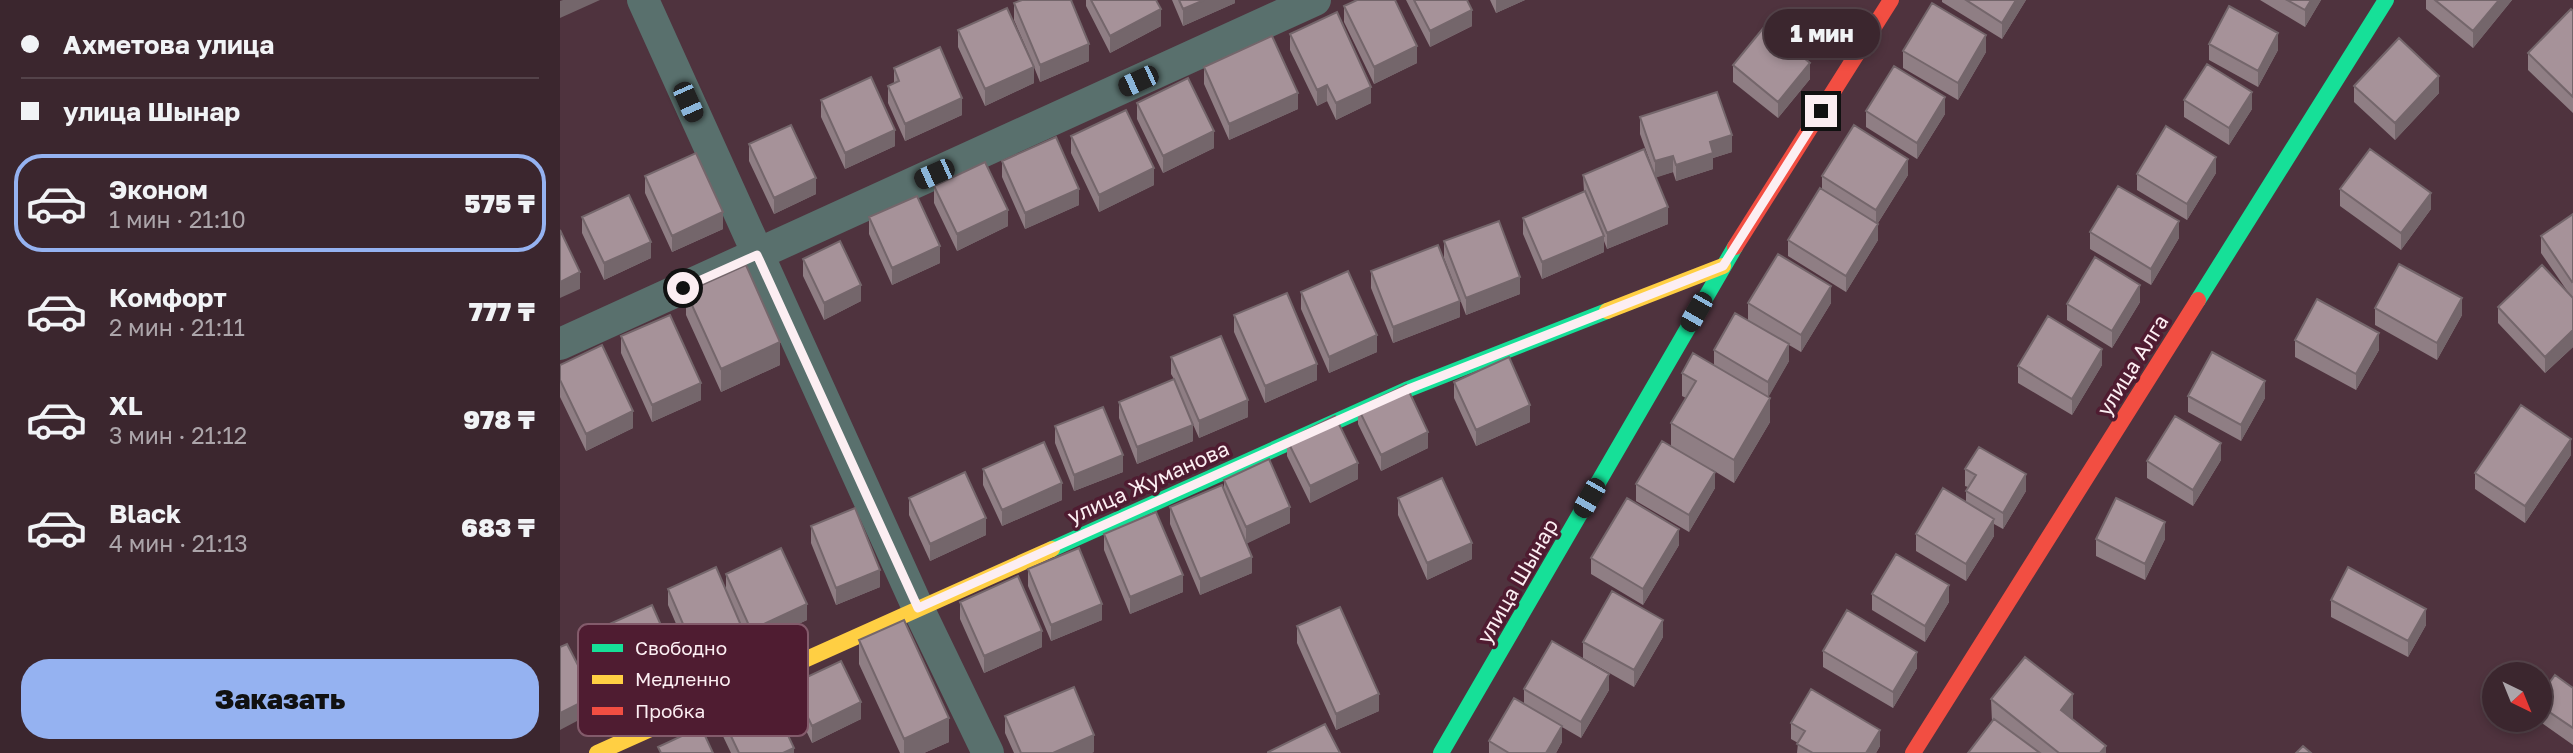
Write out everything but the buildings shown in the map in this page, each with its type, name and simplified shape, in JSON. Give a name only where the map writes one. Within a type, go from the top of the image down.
[{"type":"street","points":[[643,0],[918,608],[988,753]]},
{"type":"street","points":[[560,344],[1315,0]]},
{"type":"street","name":"улица Шынар","points":[[1441,753],[1723,266],[1891,0]]},
{"type":"street","name":"улица Алга","points":[[1913,753],[2386,0]]},
{"type":"street","name":"улица Жуманова","points":[[808,658],[1406,390],[1723,266]]},
{"type":"street","name":"улица Жуманова","points":[[597,753],[635,736]]},
{"type":"traffic: fast","points":[[2198,300],[2386,0]]},
{"type":"traffic: fast","points":[[1441,753],[1735,247]]},
{"type":"traffic: fast","points":[[1052,549],[1406,390],[1607,311]]},
{"type":"traffic: slow","points":[[1607,311],[1723,266]]},
{"type":"traffic: slow","points":[[808,658],[1052,549]]},
{"type":"traffic: slow","points":[[597,753],[635,736]]},
{"type":"traffic: jam","points":[[1735,247],[1891,0]]},
{"type":"traffic: jam","points":[[1913,753],[2198,300]]},
{"type":"route","points":[[683,288],[757,255],[918,608],[1406,390],[1723,266],[1821,111]]}]
